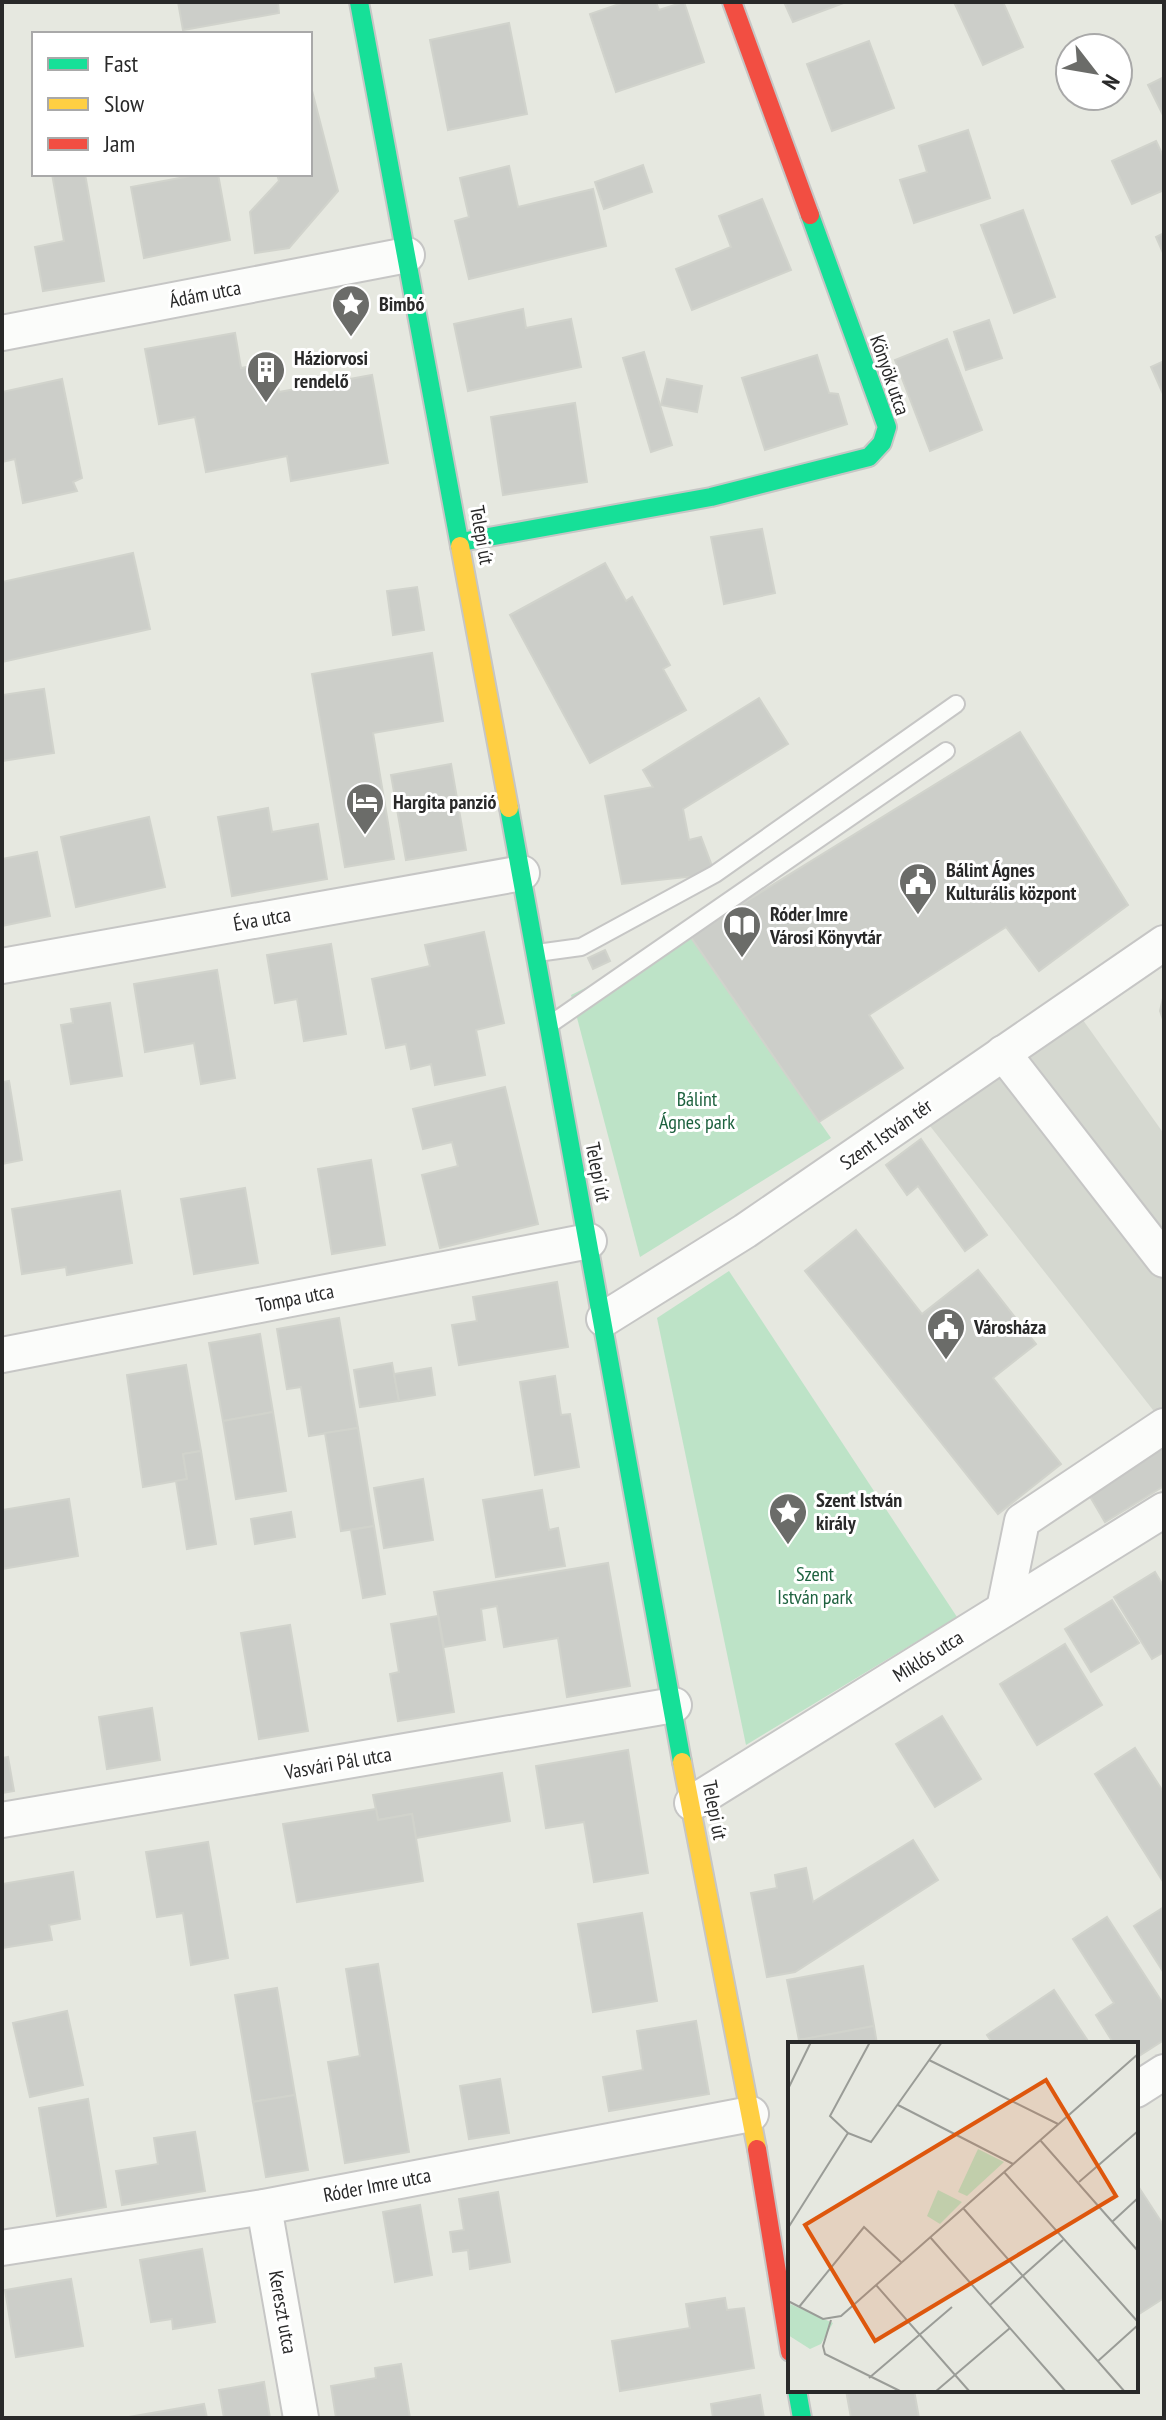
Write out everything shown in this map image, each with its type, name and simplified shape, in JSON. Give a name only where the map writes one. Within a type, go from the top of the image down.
[{"type":"main road","name":"Telepi út","points":[[359,2],[604,1319],[645,1572],[674,1705],[787,2313]]},
{"type":"main road","name":"Könyök utca","points":[[461,542],[711,497],[869,457],[882,443],[887,427],[732,2]]},
{"type":"main road","points":[[797,2392],[802,2418]]},
{"type":"street","name":"Ádám utca","points":[[2,333],[407,255]]},
{"type":"street","name":"Éva utca","points":[[2,966],[522,873]]},
{"type":"street","name":"Szent István tér","points":[[604,1319],[745,1231],[1164,943]]},
{"type":"street","points":[[1003,1053],[1164,1260]]},
{"type":"street","name":"Tompa utca","points":[[2,1355],[589,1241]]},
{"type":"street","points":[[1004,1609],[1022,1521],[1164,1426]]},
{"type":"street","name":"Miklós utca","points":[[692,1803],[1164,1510]]},
{"type":"street","name":"Vasvári Pál utca","points":[[2,1820],[674,1705]]},
{"type":"street","points":[[1138,2089],[1164,2072]]},
{"type":"street","name":"Róder Imre utca","points":[[2,2248],[264,2207],[751,2114]]},
{"type":"street","name":"Kereszt utca","points":[[264,2207],[301,2418]]},
{"type":"lane","points":[[535,953],[581,947],[715,874],[956,704]]},
{"type":"lane","points":[[549,1025],[946,751]]},
{"type":"green space","name":"Bálint Ágnes park","points":[[690,936],[831,1138],[640,1257],[571,995]]},
{"type":"green space","name":"Szent István park","points":[[729,1271],[957,1617],[746,1745],[657,1318]]},
{"type":"shaded area","points":[[1073,1006],[1164,1134],[1164,1424],[919,1112]]},
{"type":"building","points":[[178,2],[278,2],[279,13],[183,30]]},
{"type":"building","points":[[625,2],[656,2],[659,10],[684,2],[704,62],[616,92],[590,14]]},
{"type":"building","points":[[784,2],[846,2],[793,22]]},
{"type":"building","points":[[954,2],[1003,2],[1023,47],[983,65]]},
{"type":"building","points":[[509,23],[527,114],[448,130],[430,40]]},
{"type":"building","points":[[869,41],[894,108],[832,131],[807,64]]},
{"type":"building","points":[[1164,77],[1164,117],[1148,85]]},
{"type":"building","points":[[312,91],[338,191],[289,248],[255,253],[250,212],[279,181],[278,176],[312,176]]},
{"type":"building","points":[[968,130],[990,198],[914,223],[900,180],[927,172],[919,146]]},
{"type":"building","points":[[1156,141],[1164,158],[1164,190],[1132,204],[1112,161]]},
{"type":"building","points":[[643,165],[652,192],[604,209],[595,182]]},
{"type":"building","points":[[509,166],[518,207],[593,189],[606,246],[469,279],[455,221],[469,217],[460,178]]},
{"type":"building","points":[[52,176],[85,176],[104,281],[43,291],[35,247],[64,241]]},
{"type":"building","points":[[190,176],[218,176],[230,240],[144,258],[131,187]]},
{"type":"building","points":[[762,199],[791,270],[692,310],[676,269],[731,247],[719,216]]},
{"type":"building","points":[[1023,210],[1055,297],[1014,313],[981,225]]},
{"type":"building","points":[[1164,233],[1164,255],[1156,237]]},
{"type":"building","points":[[523,309],[526,328],[571,319],[581,367],[468,391],[454,324]]},
{"type":"building","points":[[989,320],[1002,358],[966,370],[954,332]]},
{"type":"building","name":"Háziorvosi rendelő","points":[[235,333],[241,368],[274,362],[279,392],[372,375],[388,463],[291,481],[287,456],[206,472],[195,417],[159,424],[145,349]]},
{"type":"building","points":[[947,339],[982,430],[930,451],[895,360]]},
{"type":"building","points":[[644,352],[672,445],[651,452],[623,358]]},
{"type":"building","points":[[817,355],[829,393],[838,394],[847,424],[765,450],[742,378]]},
{"type":"building","points":[[1164,361],[1164,396],[1151,367]]},
{"type":"building","points":[[62,379],[82,478],[73,482],[77,491],[23,503],[15,459],[2,462],[2,392]]},
{"type":"building","points":[[667,379],[702,386],[697,412],[661,405]]},
{"type":"building","points":[[575,403],[587,482],[503,495],[491,417]]},
{"type":"building","points":[[762,529],[775,593],[724,604],[711,537]]},
{"type":"building","points":[[133,553],[150,629],[2,662],[2,582]]},
{"type":"building","points":[[605,563],[626,601],[632,597],[670,665],[663,669],[686,710],[590,763],[510,615]]},
{"type":"building","points":[[417,587],[424,630],[393,635],[387,591]]},
{"type":"building","points":[[432,653],[443,721],[373,733],[394,859],[345,867],[312,674]]},
{"type":"building","points":[[44,689],[54,753],[2,761],[2,695]]},
{"type":"building","points":[[759,698],[788,744],[683,809],[689,840],[701,837],[715,874],[622,884],[605,796],[653,787],[643,770]]},
{"type":"building","name":"Bálint Ágnes Kulturális központ","points":[[1020,732],[1128,905],[1039,971],[1006,927],[869,1015],[903,1068],[819,1122],[690,936]]},
{"type":"building","points":[[451,764],[466,850],[406,860],[391,775]]},
{"type":"building","points":[[268,808],[272,832],[318,824],[327,879],[232,896],[218,817]]},
{"type":"building","points":[[149,817],[165,887],[76,907],[61,837]]},
{"type":"building","points":[[37,852],[50,916],[2,926],[2,859]]},
{"type":"building","points":[[484,932],[504,1023],[476,1030],[485,1075],[435,1085],[431,1064],[411,1069],[406,1044],[386,1048],[372,979],[430,966],[425,945]]},
{"type":"building","points":[[331,944],[346,1034],[304,1041],[297,999],[275,1003],[267,955]]},
{"type":"building","points":[[605,950],[610,961],[593,969],[588,958]]},
{"type":"building","points":[[217,970],[235,1078],[201,1084],[194,1043],[145,1052],[134,984]]},
{"type":"building","points":[[1164,994],[1164,1022],[1160,1011]]},
{"type":"building","points":[[110,1003],[122,1076],[71,1084],[61,1025],[73,1023],[71,1009]]},
{"type":"building","points":[[9,1081],[22,1160],[2,1164],[2,1082]]},
{"type":"building","points":[[505,1087],[538,1224],[440,1248],[422,1175],[458,1166],[452,1142],[423,1149],[413,1109]]},
{"type":"building","points":[[921,1139],[987,1235],[965,1251],[918,1186],[907,1195],[886,1165]]},
{"type":"building","points":[[371,1160],[385,1245],[332,1254],[318,1169]]},
{"type":"building","points":[[245,1188],[258,1263],[194,1274],[181,1199]]},
{"type":"building","points":[[120,1191],[132,1263],[67,1275],[66,1267],[22,1274],[12,1209]]},
{"type":"building","name":"Városháza","points":[[856,1230],[922,1314],[978,1270],[1036,1344],[993,1378],[1061,1464],[998,1514],[805,1271]]},
{"type":"building","points":[[557,1282],[568,1347],[459,1365],[452,1325],[477,1321],[473,1297]]},
{"type":"building","points":[[339,1318],[358,1428],[309,1436],[301,1387],[287,1389],[277,1329]]},
{"type":"building","points":[[260,1334],[273,1412],[223,1421],[209,1343]]},
{"type":"building","points":[[392,1363],[399,1401],[360,1407],[354,1370]]},
{"type":"building","points":[[186,1365],[201,1451],[183,1454],[187,1479],[143,1487],[127,1375]]},
{"type":"building","points":[[431,1368],[435,1395],[399,1401],[394,1374]]},
{"type":"building","points":[[555,1376],[561,1415],[570,1414],[579,1467],[535,1475],[520,1382]]},
{"type":"building","points":[[273,1412],[286,1491],[236,1499],[223,1421]]},
{"type":"building","points":[[358,1428],[374,1526],[341,1531],[325,1433]]},
{"type":"building","points":[[1164,1446],[1164,1486],[1105,1522],[1088,1493]]},
{"type":"building","points":[[201,1451],[216,1544],[187,1549],[176,1481],[187,1479],[183,1454]]},
{"type":"building","points":[[423,1479],[433,1540],[384,1548],[374,1488]]},
{"type":"building","points":[[542,1490],[549,1530],[558,1528],[565,1566],[496,1577],[483,1500]]},
{"type":"building","points":[[69,1499],[78,1556],[2,1569],[2,1510]]},
{"type":"building","points":[[291,1512],[295,1537],[255,1544],[251,1519]]},
{"type":"building","points":[[374,1526],[385,1594],[363,1598],[351,1530]]},
{"type":"building","points":[[608,1563],[630,1686],[567,1697],[558,1638],[504,1647],[497,1606],[481,1609],[485,1640],[444,1647],[434,1592]]},
{"type":"building","points":[[1155,1572],[1164,1587],[1164,1652],[1152,1659],[1114,1597]]},
{"type":"building","points":[[1112,1600],[1139,1643],[1091,1672],[1065,1629]]},
{"type":"building","points":[[438,1616],[454,1712],[398,1721],[390,1674],[399,1672],[391,1624]]},
{"type":"building","points":[[290,1625],[308,1731],[259,1739],[241,1633]]},
{"type":"building","points":[[1065,1644],[1102,1705],[1037,1745],[1000,1684]]},
{"type":"building","points":[[152,1708],[160,1760],[107,1769],[99,1717]]},
{"type":"building","points":[[942,1716],[981,1779],[935,1807],[896,1744]]},
{"type":"building","points":[[1135,1748],[1164,1793],[1164,1883],[1095,1774]]},
{"type":"building","points":[[628,1750],[648,1873],[594,1882],[584,1822],[546,1828],[536,1766]]},
{"type":"building","points":[[8,1757],[14,1791],[2,1793],[2,1758]]},
{"type":"building","points":[[502,1773],[510,1821],[416,1838],[412,1814],[378,1820],[373,1795]]},
{"type":"building","points":[[376,1809],[378,1820],[412,1814],[423,1881],[297,1902],[283,1824]]},
{"type":"building","points":[[913,1840],[938,1880],[795,1972],[767,1977],[751,1893],[777,1888],[775,1875],[806,1868],[813,1902]]},
{"type":"building","points":[[208,1842],[228,1958],[191,1965],[183,1913],[157,1917],[146,1852]]},
{"type":"building","points":[[73,1872],[80,1919],[49,1925],[52,1940],[2,1948],[2,1884]]},
{"type":"building","points":[[1164,1907],[1164,1973],[1134,1926]]},
{"type":"building","points":[[642,1913],[657,2001],[593,2012],[578,1924]]},
{"type":"building","points":[[1107,1917],[1164,2005],[1164,2040],[1138,2057],[1138,2042],[1113,2042],[1096,2015],[1114,2003],[1073,1939]]},
{"type":"building","points":[[378,1964],[409,2152],[345,2163],[328,2062],[360,2056],[346,1969]]},
{"type":"building","points":[[863,1966],[874,2026],[799,2040],[787,1980]]},
{"type":"building","points":[[277,1988],[295,2095],[253,2102],[235,1995]]},
{"type":"building","points":[[1054,1990],[1089,2042],[992,2042],[987,2035]]},
{"type":"building","points":[[67,2011],[83,2085],[30,2097],[13,2023]]},
{"type":"building","points":[[696,2021],[709,2094],[609,2111],[603,2077],[643,2070],[637,2031]]},
{"type":"building","points":[[874,2026],[877,2042],[800,2042]]},
{"type":"building","points":[[500,2079],[509,2133],[469,2139],[460,2086]]},
{"type":"building","points":[[295,2095],[308,2170],[266,2177],[253,2102]]},
{"type":"building","points":[[88,2099],[106,2207],[57,2216],[39,2108]]},
{"type":"building","points":[[195,2132],[205,2191],[122,2205],[116,2171],[158,2164],[154,2138]]},
{"type":"building","points":[[1138,2186],[1164,2226],[1164,2298],[1138,2315]]},
{"type":"building","points":[[498,2192],[510,2262],[470,2269],[468,2250],[453,2252],[450,2232],[464,2230],[459,2199]]},
{"type":"building","points":[[420,2205],[432,2275],[395,2282],[383,2212]]},
{"type":"building","points":[[202,2249],[215,2322],[173,2329],[172,2319],[151,2322],[140,2260]]},
{"type":"building","points":[[71,2279],[83,2346],[16,2357],[5,2290]]},
{"type":"building","points":[[725,2298],[727,2310],[744,2308],[754,2368],[620,2391],[612,2341],[690,2328],[686,2304]]},
{"type":"building","points":[[401,2364],[410,2418],[336,2418],[331,2386],[376,2378],[375,2368]]},
{"type":"building","points":[[264,2382],[270,2418],[224,2418],[219,2390]]},
{"type":"building","points":[[846,2392],[914,2392],[919,2418],[851,2418]]},
{"type":"building","points":[[760,2395],[764,2418],[713,2418],[711,2404]]},
{"type":"building","points":[[204,2404],[207,2418],[123,2418]]},
{"type":"traffic: fast","points":[[359,2],[460,546]]},
{"type":"traffic: fast","points":[[461,542],[711,497],[869,457],[882,443],[887,427],[810,215]]},
{"type":"traffic: fast","points":[[509,808],[682,1762]]},
{"type":"traffic: fast","points":[[797,2392],[802,2418]]},
{"type":"traffic: slow","points":[[460,546],[509,808]]},
{"type":"traffic: slow","points":[[682,1762],[757,2149]]},
{"type":"traffic: jam","points":[[732,2],[810,215]]},
{"type":"traffic: jam","points":[[757,2149],[788,2340]]},
{"type":"place","name":"Bimbó","points":[[351,338]]},
{"type":"place","name":"Háziorvosi rendelő","points":[[266,404]]},
{"type":"place","name":"Hargita panzió","points":[[365,836]]},
{"type":"place","name":"Bálint Ágnes Kulturális központ","points":[[918,916]]},
{"type":"place","name":"Róder Imre Városi Könyvtár","points":[[742,959]]},
{"type":"place","name":"Városháza","points":[[946,1361]]},
{"type":"place","name":"Szent István király","points":[[788,1546]]}]
